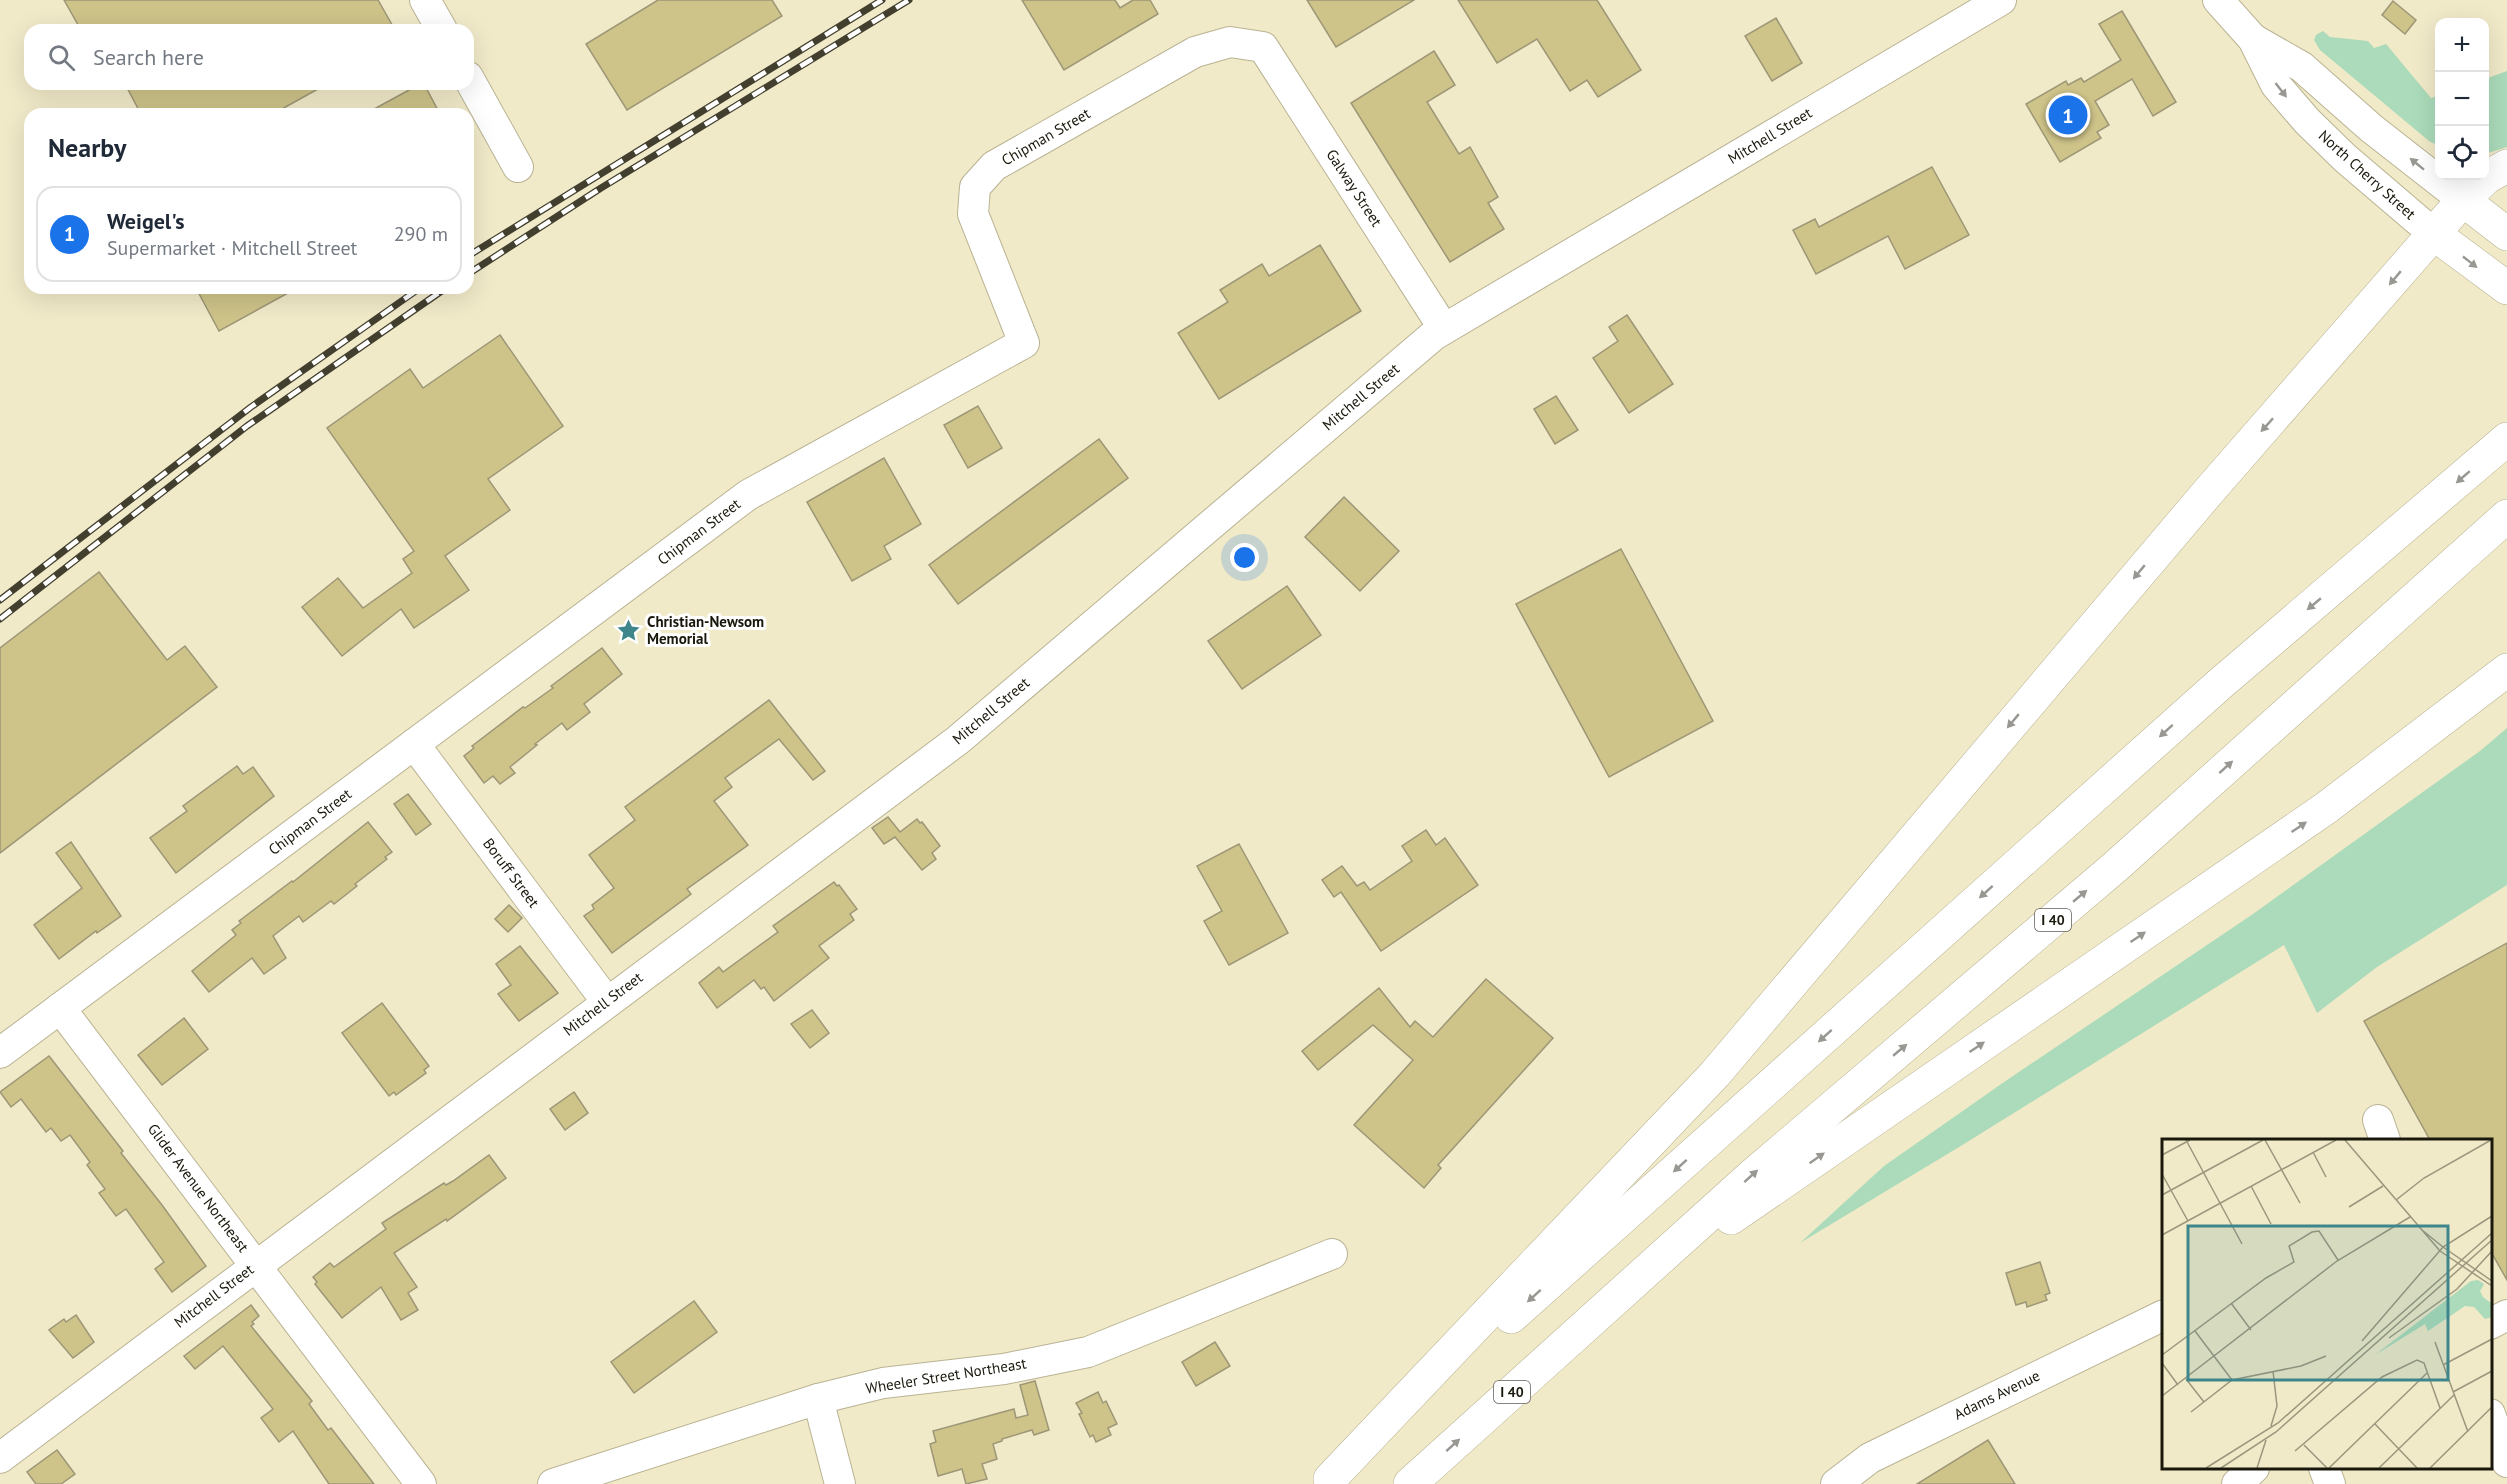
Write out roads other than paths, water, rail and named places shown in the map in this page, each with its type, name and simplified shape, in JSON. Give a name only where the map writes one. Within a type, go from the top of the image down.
[{"type":"main road","points":[[1327,1481],[1715,1074],[2209,490],[2463,200],[2487,177],[2507,166]]},
{"type":"main road","name":"North Cherry Street","points":[[2463,200],[2507,234]]},
{"type":"main road","name":"North Cherry Street","points":[[2434,234],[2507,288]]},
{"type":"main road","points":[[1327,1481],[2221,682],[2507,440]]},
{"type":"main road","name":"I 40","points":[[1410,1484],[1755,1173],[2115,867],[2507,516]]},
{"type":"main road","points":[[1614,1300],[1860,1127],[2326,808],[2507,670]]},
{"type":"street","points":[[425,0],[439,24]]},
{"type":"street","name":"Mitchell Street","points":[[0,1458],[958,740],[1444,328],[2001,0]]},
{"type":"street","name":"North Cherry Street","points":[[2218,0],[2253,39],[2277,85],[2307,121],[2353,165],[2434,234]]},
{"type":"street","name":"North Cherry Street","points":[[2253,39],[2302,67],[2371,128],[2463,200]]},
{"type":"street","name":"Chipman Street","points":[[0,1053],[748,495],[1024,343],[974,214],[975,188],[994,166],[1195,52],[1230,42],[1263,47]]},
{"type":"street","name":"Galway Street","points":[[1263,47],[1444,328]]},
{"type":"street","points":[[474,88],[518,167]]},
{"type":"street","name":"Boruff Street","points":[[414,744],[607,1002]]},
{"type":"street","name":"Glider Avenue Northeast","points":[[60,1008],[422,1484]]},
{"type":"street","name":"Wheeler Street Northeast","points":[[553,1484],[818,1399],[883,1383],[1004,1369],[1088,1352],[1332,1254]]},
{"type":"street","name":"Adams Avenue","points":[[1836,1484],[1870,1458],[2162,1315]]},
{"type":"street","points":[[2492,1323],[2507,1315]]},
{"type":"street","points":[[818,1399],[840,1484]]},
{"type":"street","points":[[2492,1420],[2507,1462]]},
{"type":"street","points":[[2237,1484],[2252,1469]]},
{"type":"street","points":[[2325,1469],[2330,1484]]},
{"type":"railway","points":[[474,252],[882,0]]},
{"type":"railway","points":[[474,270],[601,188],[909,0]]},
{"type":"railway","points":[[0,600],[251,407],[411,294]]},
{"type":"railway","points":[[0,619],[247,426],[437,294]]},
{"type":"place","name":"Weigel's","points":[[2068,115]]},
{"type":"place","name":"Christian-Newsom Memorial","points":[[629,631]]}]
